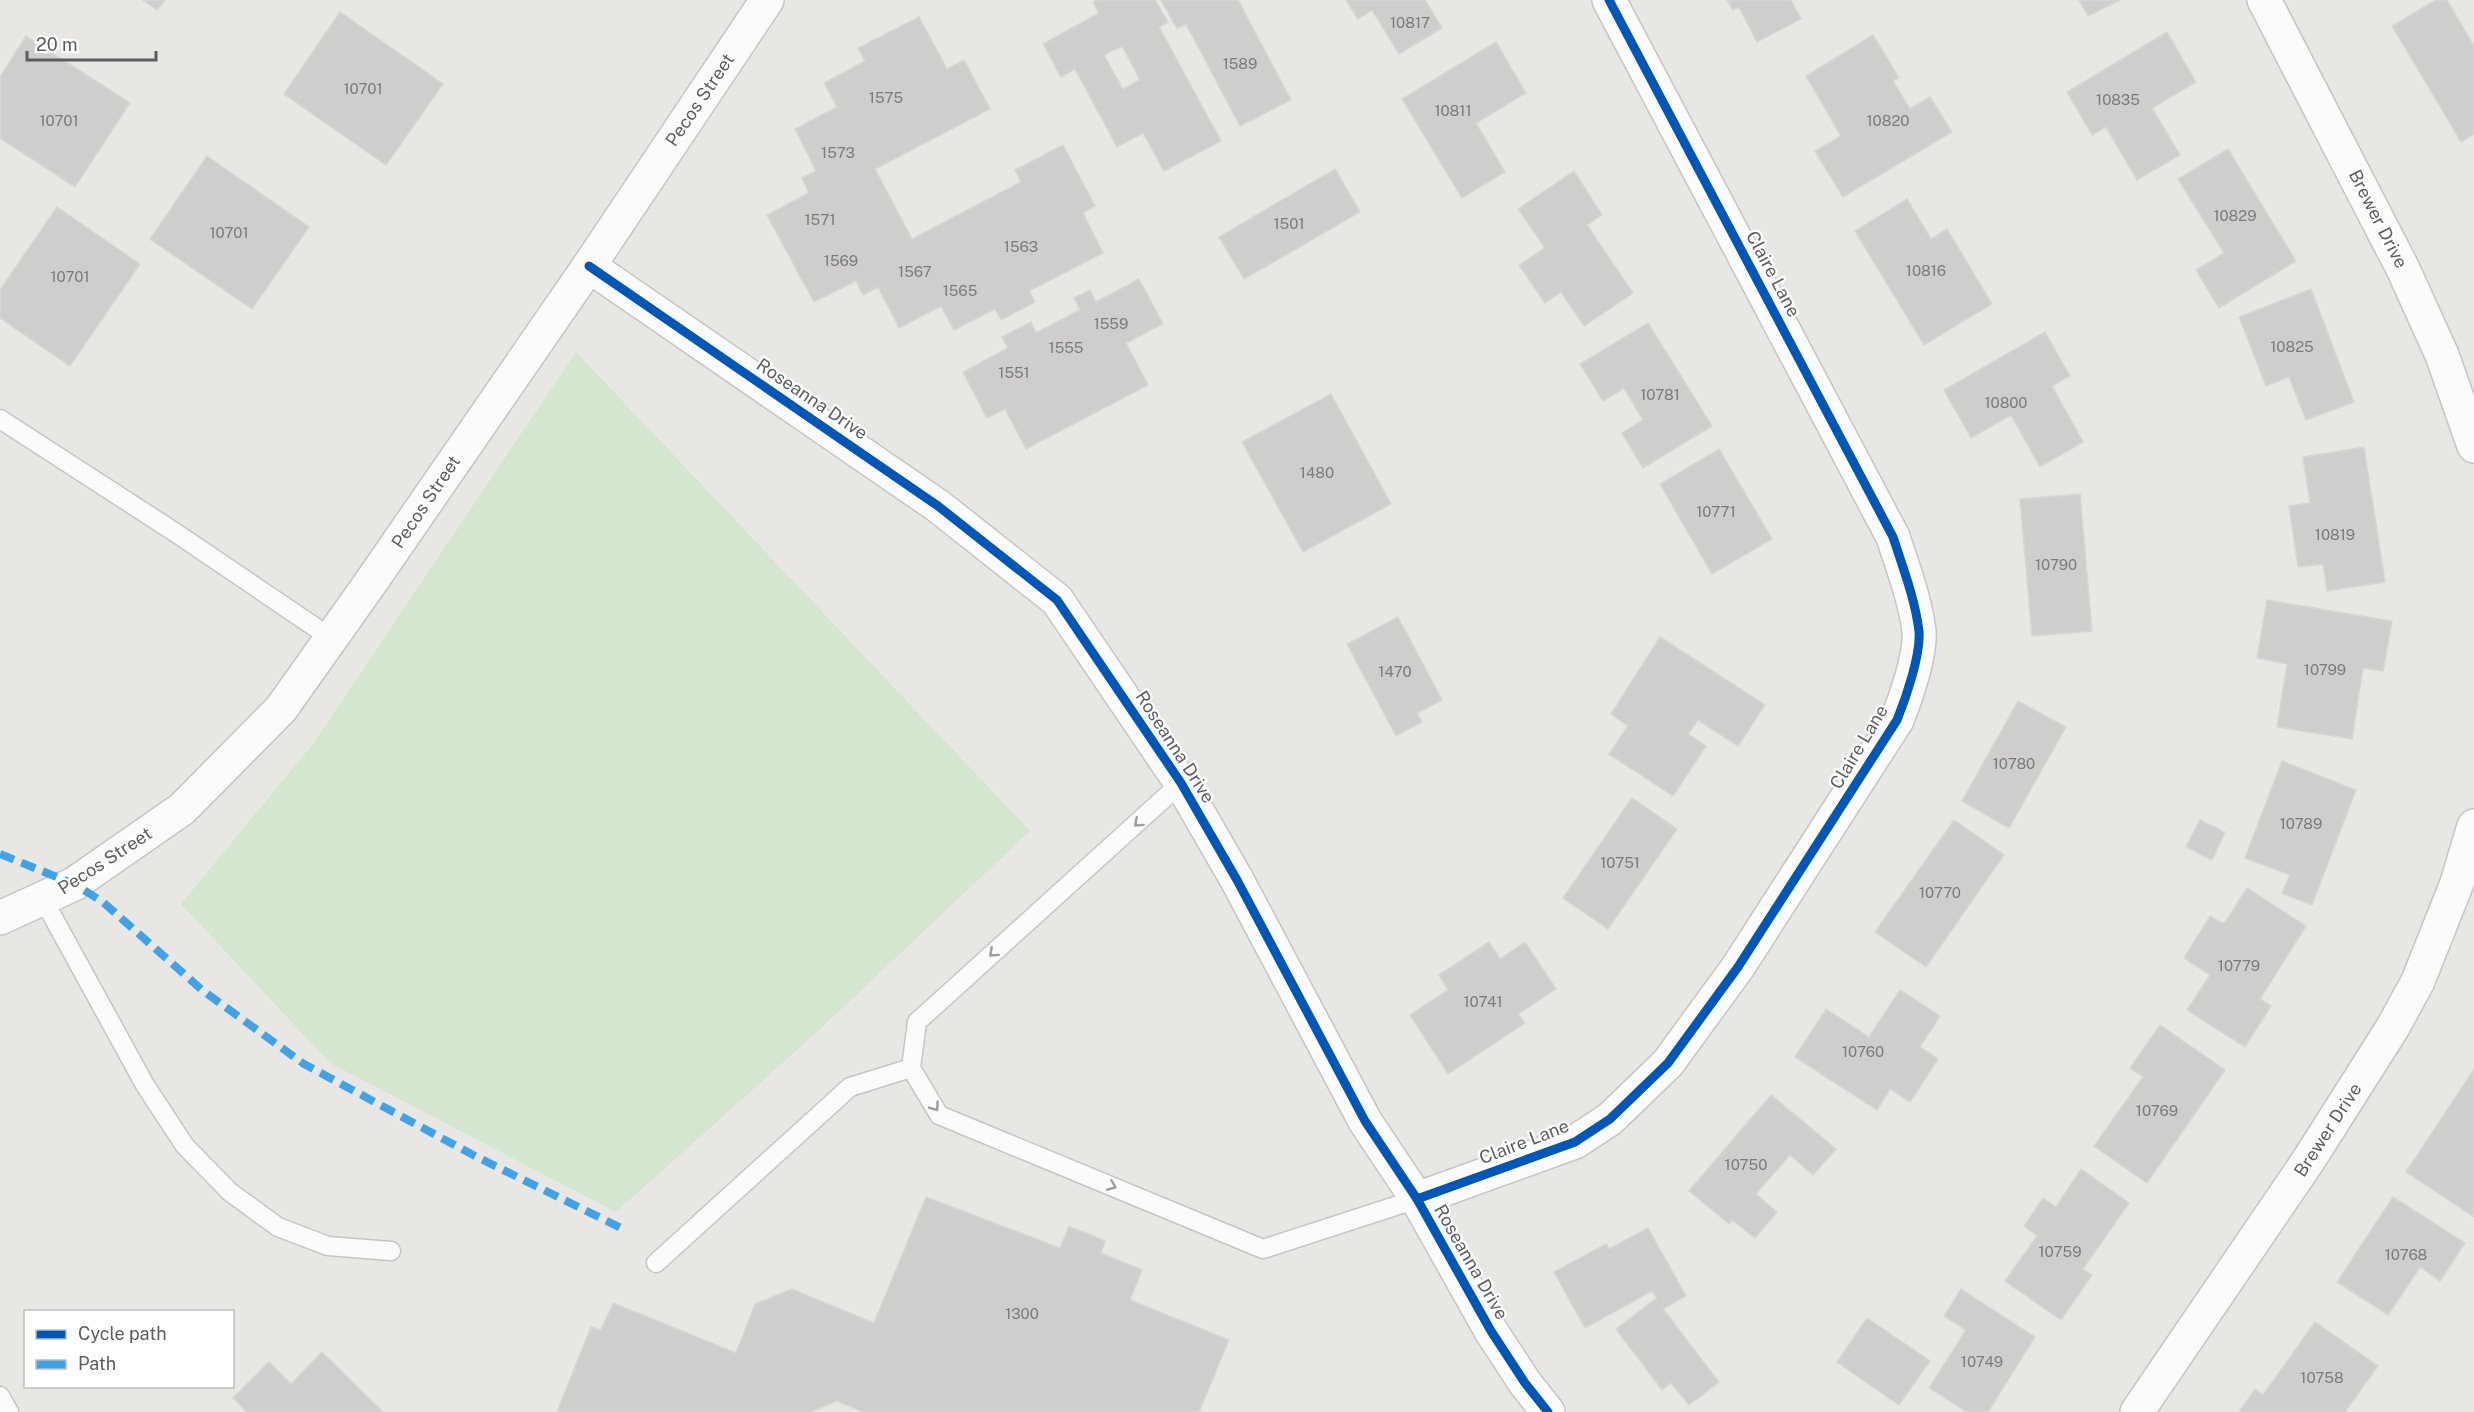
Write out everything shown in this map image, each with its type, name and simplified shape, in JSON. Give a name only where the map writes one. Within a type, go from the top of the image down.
[{"type":"street","name":"Pecos Street","points":[[0,918],[74,884],[182,809],[281,709],[589,266],[767,0]]},
{"type":"street","name":"Claire Lane","points":[[1417,1199],[1575,1142],[1610,1119],[1668,1063],[1738,967],[1897,720],[1909,690],[1919,634],[1913,600],[1893,537],[1609,0]]},
{"type":"street","name":"Brewer Drive","points":[[2264,0],[2403,269],[2442,355],[2474,446]]},
{"type":"street","name":"Roseanna Drive","points":[[589,266],[939,506],[1057,600],[1181,783],[1237,880],[1365,1121],[1417,1199],[1491,1331],[1525,1383],[1548,1412]]},
{"type":"street","name":"Brewer Drive","points":[[2137,1412],[2308,1161],[2393,1027],[2418,981],[2457,883],[2474,825]]},
{"type":"lane","points":[[0,419],[176,532],[332,638]]},
{"type":"lane","points":[[1181,783],[917,1022],[911,1068],[939,1115],[1263,1249],[1417,1199]]},
{"type":"lane","points":[[43,899],[145,1085],[185,1146],[230,1192],[278,1227],[328,1246],[391,1251]]},
{"type":"lane","points":[[656,1263],[849,1087],[911,1068]]},
{"type":"lane","points":[[0,1396],[9,1412]]},
{"type":"green space","points":[[576,352],[1030,831],[818,1031],[616,1212],[330,1063],[181,904],[313,744]]},
{"type":"building","points":[[143,0],[165,0],[157,10]]},
{"type":"building","points":[[1097,0],[1155,0],[1168,22],[1159,27],[1221,141],[1164,171],[1143,133],[1117,147],[1075,69],[1061,77],[1043,44],[1099,13],[1093,2]],"holes":[[[1122,46],[1140,80],[1123,89],[1104,55]]]},
{"type":"building","points":[[1161,0],[1238,0],[1291,100],[1240,126],[1186,24],[1177,29]]},
{"type":"building","points":[[1346,0],[1425,0],[1442,28],[1399,54],[1372,10],[1358,19]]},
{"type":"building","points":[[1727,0],[1791,0],[1801,19],[1757,42],[1739,7],[1733,10]]},
{"type":"building","points":[[2079,0],[2120,0],[2088,16]]},
{"type":"building","points":[[2436,0],[2447,0],[2474,46],[2474,134],[2461,142],[2392,26]]},
{"type":"building","points":[[340,12],[443,84],[386,165],[284,94]]},
{"type":"building","points":[[919,17],[947,69],[964,60],[990,109],[875,169],[912,239],[1021,182],[1015,170],[1063,145],[1095,206],[1083,213],[1103,253],[1029,291],[1035,302],[1001,320],[995,309],[954,330],[941,306],[899,328],[878,287],[863,295],[856,281],[814,302],[767,215],[809,193],[802,178],[816,171],[795,129],[837,107],[824,83],[865,61],[858,48]]},
{"type":"building","points":[[2167,32],[2196,82],[2152,108],[2180,155],[2137,180],[2106,127],[2092,135],[2067,92]]},
{"type":"building","points":[[1873,35],[1899,78],[1893,81],[1910,109],[1930,97],[1952,132],[1843,197],[1815,151],[1841,136],[1806,76]]},
{"type":"building","points":[[26,36],[130,103],[75,187],[0,138],[0,77]]},
{"type":"building","points":[[1496,42],[1526,93],[1476,123],[1505,172],[1462,198],[1402,99]]},
{"type":"building","points":[[2228,149],[2296,261],[2219,308],[2196,270],[2224,253],[2178,179]]},
{"type":"building","points":[[207,156],[309,227],[252,309],[150,239]]},
{"type":"building","points":[[1335,169],[1360,212],[1244,279],[1219,237]]},
{"type":"building","points":[[1574,171],[1602,215],[1587,225],[1633,293],[1584,326],[1561,292],[1545,303],[1519,265],[1545,248],[1518,209]]},
{"type":"building","points":[[1907,199],[1931,239],[1947,229],[1992,304],[1924,345],[1855,231]]},
{"type":"building","points":[[57,207],[140,264],[70,366],[0,318],[0,290]]},
{"type":"building","points":[[1139,279],[1163,324],[1126,343],[1148,385],[1026,449],[1005,409],[987,418],[963,372],[1008,348],[1002,337],[1031,322],[1036,333],[1080,310],[1074,298],[1090,290],[1096,302]]},
{"type":"building","points":[[2311,289],[2354,402],[2306,420],[2289,377],[2266,386],[2239,317]]},
{"type":"building","points":[[1648,323],[1712,426],[1643,468],[1622,433],[1643,420],[1624,388],[1603,401],[1580,364]]},
{"type":"building","points":[[2045,332],[2070,376],[2052,386],[2083,442],[2040,467],[2011,415],[1971,438],[1944,390]]},
{"type":"building","points":[[1331,394],[1391,504],[1303,552],[1242,442]]},
{"type":"building","points":[[2364,447],[2385,582],[2327,591],[2323,564],[2298,567],[2289,506],[2310,503],[2303,457]]},
{"type":"building","points":[[1719,449],[1772,539],[1712,574],[1660,484]]},
{"type":"building","points":[[2080,494],[2092,631],[2032,636],[2020,499]]},
{"type":"building","points":[[2267,600],[2392,621],[2383,671],[2363,668],[2352,739],[2277,727],[2287,664],[2257,658]]},
{"type":"building","points":[[1398,617],[1442,700],[1417,713],[1422,722],[1396,736],[1347,644]]},
{"type":"building","points":[[1660,637],[1765,705],[1738,746],[1698,720],[1688,734],[1706,746],[1673,796],[1609,754],[1628,726],[1611,714]]},
{"type":"building","points":[[2018,701],[2066,727],[2009,828],[1962,801]]},
{"type":"building","points":[[2282,761],[2356,790],[2312,905],[2282,893],[2290,875],[2245,858]]},
{"type":"building","points":[[1632,798],[1677,829],[1608,929],[1563,898]]},
{"type":"building","points":[[1954,820],[2004,855],[1926,967],[1875,932]]},
{"type":"building","points":[[2200,820],[2225,832],[2212,860],[2186,847]]},
{"type":"building","points":[[2247,888],[2306,926],[2260,999],[2271,1006],[2245,1047],[2187,1010],[2210,975],[2184,958],[2210,916],[2224,924]]},
{"type":"building","points":[[1489,942],[1500,959],[1525,942],[1556,989],[1518,1014],[1525,1023],[1448,1074],[1410,1015],[1448,990],[1439,975]]},
{"type":"building","points":[[1900,990],[1940,1016],[1920,1047],[1938,1059],[1910,1102],[1890,1089],[1877,1110],[1795,1057],[1826,1009],[1869,1037]]},
{"type":"building","points":[[2160,1025],[2225,1070],[2147,1183],[2094,1146],[2143,1077],[2130,1068]]},
{"type":"building","points":[[2474,1069],[2474,1217],[2406,1172]]},
{"type":"building","points":[[1771,1095],[1836,1149],[1813,1175],[1790,1155],[1756,1194],[1777,1212],[1755,1238],[1732,1220],[1729,1224],[1689,1191]]},
{"type":"building","points":[[2081,1169],[2129,1203],[2083,1269],[2092,1275],[2061,1320],[2005,1281],[2037,1236],[2024,1226],[2043,1198],[2056,1207]]},
{"type":"building","points":[[926,1197],[1060,1248],[1069,1226],[1105,1241],[1101,1253],[1142,1270],[1130,1300],[1229,1340],[1199,1412],[863,1412],[837,1401],[810,1412],[557,1412],[591,1327],[601,1330],[613,1303],[736,1353],[755,1304],[792,1289],[874,1323]]},
{"type":"building","points":[[2393,1197],[2465,1243],[2440,1281],[2420,1267],[2388,1315],[2337,1282]]},
{"type":"building","points":[[1648,1228],[1686,1296],[1663,1309],[1719,1382],[1689,1405],[1671,1383],[1662,1390],[1616,1329],[1657,1298],[1652,1291],[1585,1328],[1554,1272],[1606,1244],[1609,1249]]},
{"type":"building","points":[[1961,1289],[2035,1337],[1988,1412],[1967,1412],[1929,1388],[1966,1330],[1944,1316]]},
{"type":"building","points":[[1867,1318],[1930,1361],[1899,1405],[1837,1362]]},
{"type":"building","points":[[2315,1322],[2378,1366],[2345,1412],[2239,1412],[2255,1389],[2263,1395]]},
{"type":"building","points":[[322,1352],[383,1412],[247,1412],[233,1398],[269,1362],[291,1384]]},
{"type":"marked path","points":[[0,854],[74,884],[103,902],[202,990],[304,1064],[475,1156],[623,1229]]},
{"type":"cycle path","points":[[1417,1199],[1575,1142],[1610,1119],[1668,1063],[1738,967],[1897,720],[1918,652],[1919,631],[1915,607],[1893,537],[1609,0]]},
{"type":"cycle path","points":[[589,266],[938,506],[1057,600],[1181,783],[1237,880],[1365,1121],[1417,1199],[1491,1331],[1525,1383],[1548,1412]]}]
